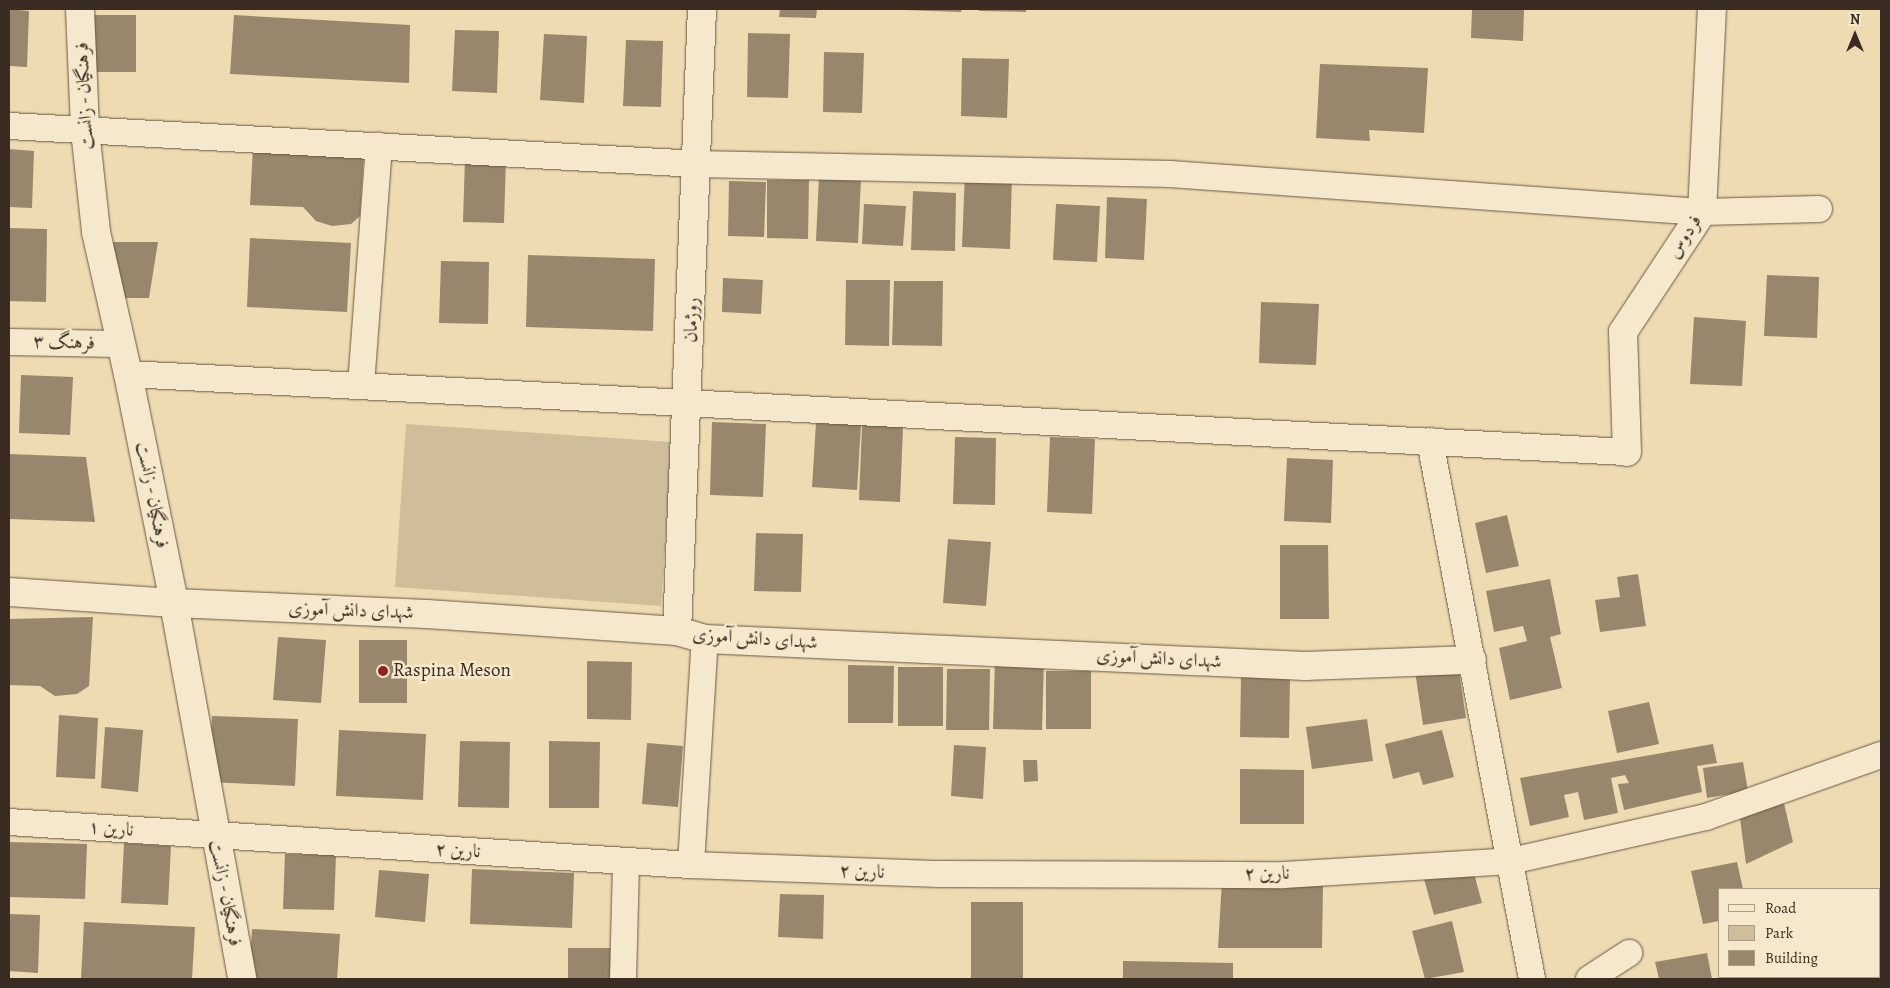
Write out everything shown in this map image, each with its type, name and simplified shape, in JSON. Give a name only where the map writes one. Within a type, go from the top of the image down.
[{"type":"street","name":"فرهنگیان - زانست","points":[[80,9],[85,130],[96,232],[119,344],[128,374],[174,604],[214,836],[242,979]]},
{"type":"street","name":"روژمان","points":[[676,631],[688,404],[702,9]]},
{"type":"street","name":"فردوس","points":[[1627,452],[1623,332],[1702,212],[1712,9]]},
{"type":"street","points":[[9,126],[698,164],[1170,174],[1702,212],[1819,209]]},
{"type":"street","points":[[361,385],[379,146]]},
{"type":"street","name":"فرهنگ ۳","points":[[9,342],[119,344]]},
{"type":"street","points":[[128,374],[1627,452]]},
{"type":"street","points":[[1430,441],[1532,979]]},
{"type":"street","name":"شهدای دانش آموزی","points":[[9,592],[174,604],[427,614],[676,631],[704,639],[1305,666],[1472,660]]},
{"type":"street","points":[[691,865],[704,639]]},
{"type":"street","name":"نارین ۲","points":[[214,836],[691,865],[940,874],[1284,875],[1511,861],[1706,817],[1881,755]]},
{"type":"street","name":"نارین ۱","points":[[9,822],[214,836]]},
{"type":"street","points":[[623,979],[626,861]]},
{"type":"street","points":[[1589,979],[1629,953]]},
{"type":"green space","points":[[406,424],[672,442],[661,606],[395,587]]},
{"type":"building","points":[[9,9],[29,11],[27,67],[9,66]]},
{"type":"building","points":[[780,9],[817,9],[816,18],[779,17]]},
{"type":"building","points":[[874,9],[962,9],[961,12]]},
{"type":"building","points":[[979,9],[1026,9],[1026,12],[979,11]]},
{"type":"building","points":[[1472,9],[1524,9],[1523,41],[1471,38]]},
{"type":"building","points":[[85,15],[136,15],[136,72],[85,72]]},
{"type":"building","points":[[234,15],[410,25],[409,83],[230,74]]},
{"type":"building","points":[[455,30],[499,31],[497,93],[452,91]]},
{"type":"building","points":[[748,33],[790,34],[788,98],[747,97]]},
{"type":"building","points":[[544,34],[587,36],[584,103],[540,100]]},
{"type":"building","points":[[626,40],[663,41],[661,107],[623,106]]},
{"type":"building","points":[[824,52],[864,53],[862,113],[823,112]]},
{"type":"building","points":[[962,58],[1009,59],[1007,118],[961,116]]},
{"type":"building","points":[[1320,64],[1428,68],[1424,133],[1369,130],[1370,141],[1316,138]]},
{"type":"building","points":[[253,146],[364,150],[360,216],[351,224],[332,226],[316,221],[303,207],[250,205]]},
{"type":"building","points":[[9,149],[34,151],[32,208],[9,207]]},
{"type":"building","points":[[465,157],[506,158],[504,223],[463,222]]},
{"type":"building","points":[[965,172],[1012,174],[1010,249],[962,247]]},
{"type":"building","points":[[819,176],[861,178],[858,243],[816,241]]},
{"type":"building","points":[[767,180],[809,180],[808,239],[767,238]]},
{"type":"building","points":[[729,181],[766,182],[764,237],[728,236]]},
{"type":"building","points":[[913,191],[956,193],[955,251],[911,250]]},
{"type":"building","points":[[1107,197],[1147,199],[1144,260],[1105,258]]},
{"type":"building","points":[[864,204],[906,206],[903,246],[862,244]]},
{"type":"building","points":[[1056,204],[1100,206],[1097,262],[1053,260]]},
{"type":"building","points":[[9,228],[47,229],[46,302],[9,301]]},
{"type":"building","points":[[250,238],[351,243],[347,312],[247,307]]},
{"type":"building","points":[[102,242],[158,242],[149,298],[115,298]]},
{"type":"building","points":[[528,255],[655,259],[653,331],[526,327]]},
{"type":"building","points":[[441,261],[489,262],[488,324],[439,323]]},
{"type":"building","points":[[1767,275],[1819,277],[1817,338],[1764,336]]},
{"type":"building","points":[[723,278],[763,280],[761,314],[722,312]]},
{"type":"building","points":[[846,280],[890,280],[889,346],[845,345]]},
{"type":"building","points":[[894,281],[943,281],[942,346],[892,345]]},
{"type":"building","points":[[1261,302],[1319,304],[1316,365],[1259,363]]},
{"type":"building","points":[[1694,317],[1746,321],[1742,386],[1690,384]]},
{"type":"building","points":[[21,375],[73,377],[70,435],[19,433]]},
{"type":"building","points":[[712,422],[766,424],[763,497],[710,495]]},
{"type":"building","points":[[816,423],[861,425],[857,490],[812,487]]},
{"type":"building","points":[[862,425],[903,427],[900,502],[859,500]]},
{"type":"building","points":[[955,437],[996,438],[995,505],[953,504]]},
{"type":"building","points":[[1050,437],[1095,439],[1092,514],[1047,512]]},
{"type":"building","points":[[9,454],[86,457],[95,522],[9,519]]},
{"type":"building","points":[[1287,458],[1333,460],[1331,523],[1284,521]]},
{"type":"building","points":[[1507,515],[1519,566],[1486,573],[1475,523]]},
{"type":"building","points":[[756,533],[803,534],[801,592],[754,591]]},
{"type":"building","points":[[948,539],[991,542],[986,606],[943,603]]},
{"type":"building","points":[[1280,545],[1328,545],[1329,619],[1280,619]]},
{"type":"building","points":[[1638,574],[1646,626],[1600,632],[1595,600],[1620,597],[1617,577]]},
{"type":"building","points":[[1550,579],[1561,634],[1550,637],[1562,688],[1510,700],[1499,648],[1527,641],[1523,626],[1494,632],[1486,591]]},
{"type":"building","points":[[93,617],[89,686],[77,694],[55,696],[40,686],[9,685],[9,619]]},
{"type":"building","points":[[278,637],[326,640],[321,703],[273,700]]},
{"type":"building","name":"Raspina Meson","points":[[359,640],[407,640],[407,703],[359,703]]},
{"type":"building","points":[[995,659],[1044,661],[1042,730],[993,729]]},
{"type":"building","points":[[587,661],[632,662],[631,720],[587,719]]},
{"type":"building","points":[[1458,664],[1466,718],[1423,725],[1415,671]]},
{"type":"building","points":[[848,665],[894,666],[893,723],[848,723]]},
{"type":"building","points":[[898,667],[943,667],[943,726],[898,726]]},
{"type":"building","points":[[947,669],[990,669],[989,730],[946,730]]},
{"type":"building","points":[[1046,671],[1091,671],[1091,729],[1046,729]]},
{"type":"building","points":[[1241,677],[1290,678],[1289,738],[1240,737]]},
{"type":"building","points":[[1649,702],[1659,744],[1617,753],[1608,711]]},
{"type":"building","points":[[59,715],[98,718],[95,779],[56,777]]},
{"type":"building","points":[[212,716],[298,719],[295,786],[208,782]]},
{"type":"building","points":[[1367,719],[1373,761],[1312,769],[1306,727]]},
{"type":"building","points":[[105,727],[143,730],[138,792],[101,788]]},
{"type":"building","points":[[339,730],[426,734],[423,800],[336,796]]},
{"type":"building","points":[[1442,730],[1454,777],[1423,785],[1419,772],[1393,779],[1385,744]]},
{"type":"building","points":[[460,741],[510,742],[509,808],[458,807]]},
{"type":"building","points":[[549,741],[600,742],[599,808],[549,808]]},
{"type":"building","points":[[647,743],[683,746],[678,807],[642,804]]},
{"type":"building","points":[[1713,744],[1717,763],[1697,766],[1702,792],[1624,810],[1618,784],[1629,783],[1625,775],[1611,778],[1618,813],[1584,820],[1578,792],[1564,795],[1569,817],[1530,826],[1520,778]]},
{"type":"building","points":[[954,745],[986,747],[983,799],[951,796]]},
{"type":"building","points":[[1023,760],[1037,760],[1038,781],[1024,782]]},
{"type":"building","points":[[1743,762],[1748,791],[1707,798],[1703,768]]},
{"type":"building","points":[[1240,769],[1304,770],[1304,824],[1240,824]]},
{"type":"building","points":[[1782,795],[1793,842],[1746,864],[1739,811]]},
{"type":"building","points":[[9,842],[87,844],[85,899],[9,897]]},
{"type":"building","points":[[124,843],[171,846],[168,905],[121,903]]},
{"type":"building","points":[[285,854],[336,855],[334,910],[283,909]]},
{"type":"building","points":[[1737,862],[1743,888],[1718,888],[1718,921],[1703,924],[1691,871]]},
{"type":"building","points":[[1472,866],[1482,903],[1434,915],[1424,879]]},
{"type":"building","points":[[472,869],[574,873],[572,928],[470,924]]},
{"type":"building","points":[[379,870],[429,874],[425,922],[375,917]]},
{"type":"building","points":[[1222,880],[1323,886],[1322,948],[1218,948]]},
{"type":"building","points":[[780,894],[824,895],[823,939],[778,937]]},
{"type":"building","points":[[971,902],[1023,902],[1023,979],[971,979]]},
{"type":"building","points":[[9,914],[40,915],[38,973],[9,971]]},
{"type":"building","points":[[1452,921],[1464,972],[1425,979],[1412,931]]},
{"type":"building","points":[[84,922],[195,927],[192,979],[81,979]]},
{"type":"building","points":[[252,929],[340,934],[337,979],[249,979]]},
{"type":"building","points":[[568,948],[615,948],[615,979],[568,979]]},
{"type":"building","points":[[1707,953],[1712,979],[1659,979],[1655,962]]},
{"type":"building","points":[[1123,961],[1233,963],[1233,979],[1123,979]]},
{"type":"place","name":"Raspina Meson","points":[[383,671]]}]
